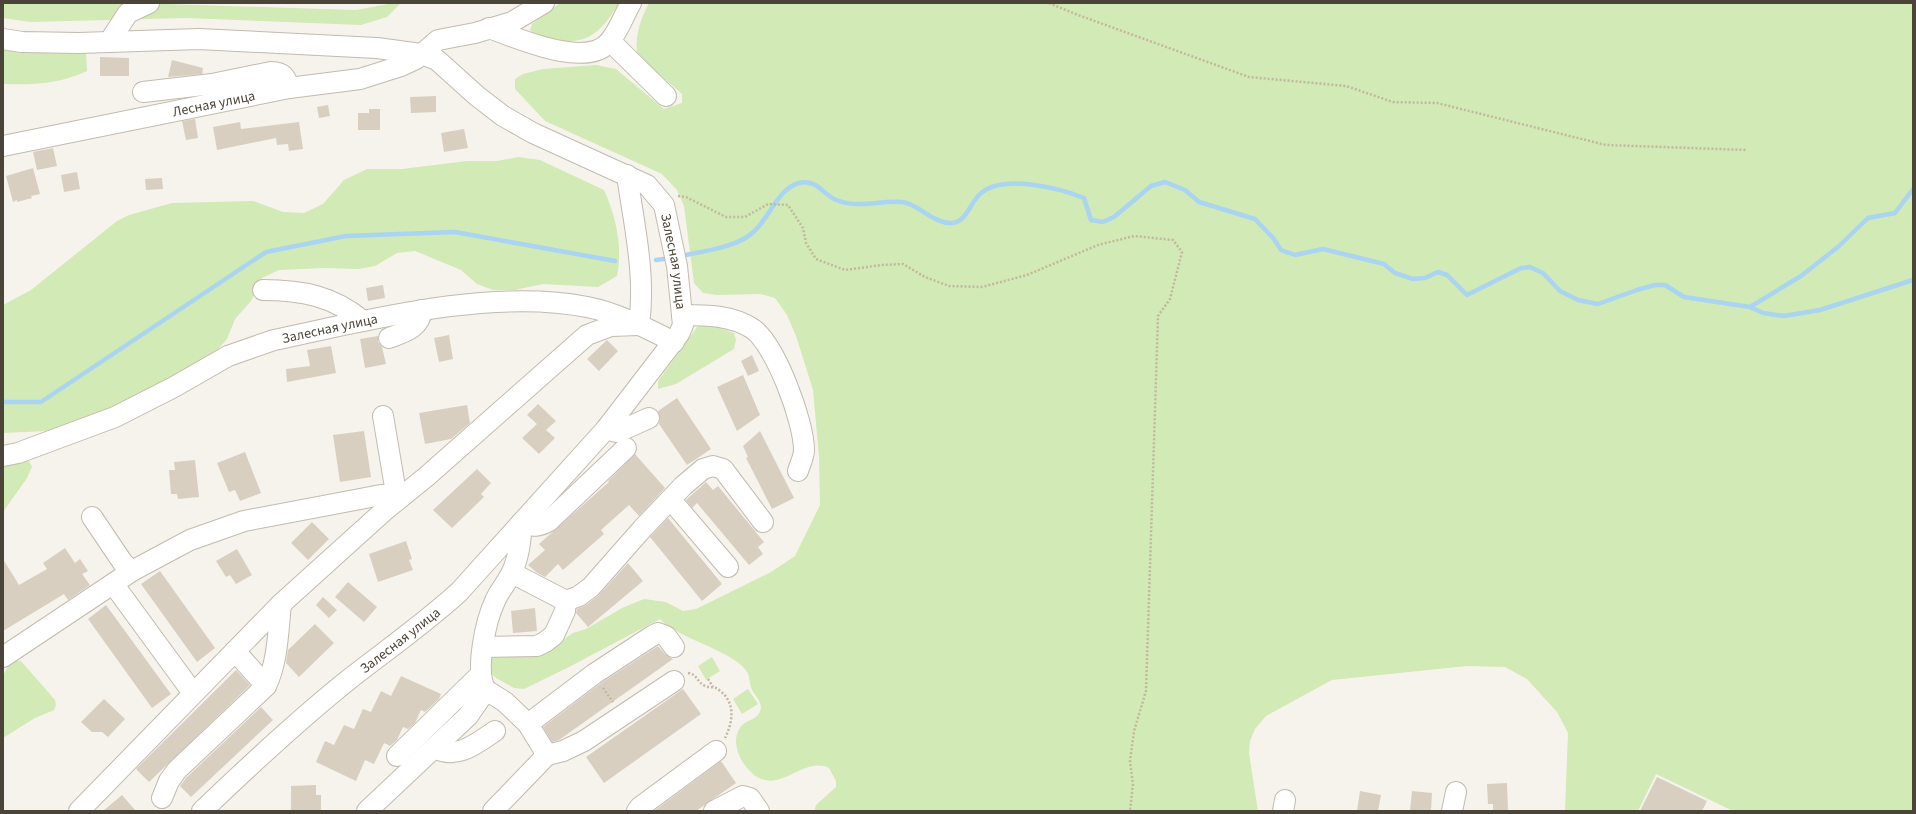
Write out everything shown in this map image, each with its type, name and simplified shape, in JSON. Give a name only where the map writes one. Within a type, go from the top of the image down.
[{"type":"street","points":[[109,42],[133,8],[149,3]]},
{"type":"street","name":"Лесная улица","points":[[3,146],[289,88],[360,79],[401,66],[421,54],[438,40],[512,22],[544,3]]},
{"type":"street","points":[[489,28],[528,42],[563,52],[590,53],[610,41],[631,3]]},
{"type":"street","name":"Залесная улица","points":[[3,39],[22,42],[109,42],[199,39],[376,48],[421,54],[437,60],[477,96],[503,116],[533,133],[648,185],[664,205],[673,245],[683,325],[674,342],[606,429],[486,564],[454,597],[351,678],[258,757],[202,811]]},
{"type":"street","points":[[610,41],[666,96]]},
{"type":"street","points":[[143,92],[212,84],[271,72],[279,72],[286,78],[289,88]]},
{"type":"street","points":[[79,811],[281,604],[397,496],[587,335],[611,326],[639,325],[642,306],[641,278],[627,175]]},
{"type":"street","points":[[263,290],[315,295],[329,299],[363,321]]},
{"type":"street","name":"Залесная улица","points":[[3,456],[18,453],[115,417],[174,388],[228,356],[252,347],[274,340],[422,310],[515,301],[566,304],[612,314],[674,342]]},
{"type":"street","points":[[389,338],[409,330],[418,324],[421,319],[422,310]]},
{"type":"street","points":[[682,316],[711,316],[730,319],[752,329],[763,339],[783,379],[799,420],[804,452],[798,471]]},
{"type":"street","points":[[383,416],[397,496]]},
{"type":"street","points":[[606,429],[610,431],[620,431],[649,418]]},
{"type":"street","points":[[368,811],[468,716],[483,682],[480,660],[483,647],[495,600],[512,573],[521,542],[521,523],[533,527],[542,525],[549,521],[626,448]]},
{"type":"street","points":[[512,573],[566,601],[579,596],[591,587],[643,528],[683,486],[703,469],[713,466],[723,469],[763,522]]},
{"type":"street","points":[[3,657],[114,585],[132,571],[190,540],[244,521],[381,495],[397,496]]},
{"type":"street","points":[[671,500],[728,567]]},
{"type":"street","points":[[92,517],[123,563],[132,571]]},
{"type":"street","points":[[114,585],[193,693]]},
{"type":"street","points":[[483,647],[537,646],[545,642],[554,635],[565,611],[566,601]]},
{"type":"street","points":[[162,798],[169,781],[177,770],[266,686],[273,672],[281,604]]},
{"type":"street","points":[[528,724],[594,674],[658,633],[666,636],[674,647]]},
{"type":"street","points":[[236,651],[266,686]]},
{"type":"street","points":[[493,811],[547,755],[572,748],[674,681]]},
{"type":"street","points":[[483,682],[528,724],[547,755]]},
{"type":"street","points":[[397,756],[483,682]]},
{"type":"street","points":[[434,748],[441,752],[462,751],[473,747],[495,731]]},
{"type":"street","points":[[637,811],[640,806],[716,751]]},
{"type":"street","points":[[221,811],[232,794],[233,787],[231,783]]},
{"type":"street","points":[[714,811],[743,796],[750,798],[759,811]]},
{"type":"path","points":[[1049,3],[1249,77],[1346,86],[1393,102],[1437,103],[1606,145],[1747,150]]},
{"type":"path","points":[[660,200],[664,197],[686,197],[726,217],[745,217],[768,204],[788,205],[802,228],[806,243],[816,259],[845,270],[882,264],[903,264],[926,278],[950,286],[982,287],[1028,275],[1098,245],[1134,236],[1173,240],[1182,252],[1170,299],[1158,316],[1146,691],[1134,731],[1130,761],[1133,784],[1130,811]]},
{"type":"path","points":[[674,681],[685,673],[691,673],[705,686],[713,687],[719,690],[728,699],[732,716],[726,736],[716,751]]},
{"type":"path","points":[[594,674],[621,716]]},
{"type":"path","points":[[708,679],[713,687]]},
{"type":"green space","points":[[3,3],[133,3],[355,10],[401,3],[387,17],[361,25],[186,18],[30,22],[3,18]]},
{"type":"green space","points":[[560,3],[619,3],[600,29],[585,39],[565,41],[552,39],[537,35],[530,30],[532,24]]},
{"type":"green space","points":[[649,3],[1913,3],[1913,811],[1733,811],[1656,774],[1638,811],[1565,811],[1568,733],[1557,712],[1527,679],[1505,667],[1467,666],[1332,680],[1266,716],[1255,729],[1250,741],[1249,753],[1258,811],[814,811],[816,805],[836,787],[836,781],[829,768],[811,766],[784,778],[775,780],[766,780],[757,777],[752,773],[739,755],[736,741],[737,734],[742,725],[756,717],[761,708],[761,705],[752,690],[748,674],[741,665],[731,658],[680,633],[660,619],[524,689],[514,688],[496,678],[489,672],[487,658],[494,652],[552,647],[573,633],[586,629],[622,608],[644,599],[666,602],[683,611],[696,609],[771,572],[795,556],[820,505],[819,457],[813,390],[796,336],[787,315],[775,298],[760,294],[717,295],[703,293],[694,283],[684,206],[677,190],[662,174],[545,121],[515,89],[515,79],[523,74],[543,69],[596,65],[616,69],[664,109],[682,103],[682,94],[637,55],[639,28]]},
{"type":"green space","points":[[3,49],[86,52],[87,71],[66,79],[46,83],[3,84]]},
{"type":"green space","points":[[518,157],[540,160],[604,190],[612,210],[619,243],[619,265],[617,276],[598,287],[543,284],[515,290],[493,290],[477,284],[461,270],[415,251],[397,253],[375,266],[359,269],[325,268],[279,270],[262,278],[251,301],[235,319],[227,339],[213,355],[80,426],[47,431],[3,433],[3,305],[31,290],[117,221],[129,215],[172,203],[253,201],[283,212],[304,213],[323,204],[344,180],[367,169],[402,169],[467,161],[497,161]]},
{"type":"green space","points":[[707,323],[734,333],[736,340],[734,349],[676,384],[658,389],[658,381],[697,327]]},
{"type":"green space","points":[[28,459],[32,467],[27,478],[3,512],[3,466]]},
{"type":"green space","points":[[712,657],[720,671],[706,680],[698,666]]},
{"type":"green space","points":[[13,661],[21,661],[55,700],[56,705],[54,710],[35,718],[3,738],[3,676],[8,666]]},
{"type":"green space","points":[[748,689],[758,704],[742,714],[733,699]]},
{"type":"building","points":[[100,57],[129,58],[129,76],[100,76]]},
{"type":"building","points":[[172,60],[203,68],[202,74],[168,77]]},
{"type":"building","points":[[436,96],[436,112],[411,113],[410,97]]},
{"type":"building","points":[[328,105],[330,116],[319,118],[317,107]]},
{"type":"building","points":[[369,109],[380,109],[380,130],[358,130],[358,113],[369,113]]},
{"type":"building","points":[[195,119],[198,138],[186,140],[182,121]]},
{"type":"building","points":[[240,122],[241,129],[299,122],[303,149],[289,151],[288,144],[277,145],[276,138],[217,150],[213,127]]},
{"type":"building","points":[[464,129],[468,148],[444,152],[441,133]]},
{"type":"building","points":[[53,148],[57,166],[37,170],[33,152]]},
{"type":"building","points":[[33,168],[40,194],[31,196],[32,198],[13,202],[6,176]]},
{"type":"building","points":[[77,172],[80,189],[64,192],[61,175]]},
{"type":"building","points":[[162,178],[163,189],[146,190],[145,179]]},
{"type":"building","points":[[383,285],[385,298],[368,301],[366,288]]},
{"type":"building","points":[[449,335],[453,359],[439,362],[434,338]]},
{"type":"building","points":[[378,336],[378,342],[382,347],[386,364],[365,368],[360,339]]},
{"type":"building","points":[[607,340],[618,351],[599,371],[587,359]]},
{"type":"building","points":[[331,346],[336,373],[287,382],[286,369],[310,366],[307,350]]},
{"type":"building","points":[[752,355],[759,371],[748,376],[741,361]]},
{"type":"building","points":[[743,375],[760,415],[737,431],[717,387]]},
{"type":"building","points":[[677,398],[711,449],[687,465],[659,424],[660,419],[658,411]]},
{"type":"building","points":[[538,404],[556,421],[546,430],[555,438],[539,454],[522,438],[537,424],[527,415]]},
{"type":"building","points":[[467,405],[470,423],[451,439],[425,444],[419,413]]},
{"type":"building","points":[[364,431],[371,477],[340,482],[333,435]]},
{"type":"building","points":[[760,431],[794,498],[772,509],[746,458],[748,457],[743,446]]},
{"type":"building","points":[[245,452],[261,493],[240,501],[235,490],[229,492],[217,463]]},
{"type":"building","points":[[635,454],[665,488],[639,516],[629,505],[601,530],[604,534],[563,570],[558,564],[545,577],[528,565],[545,550],[539,544],[609,482],[608,481]]},
{"type":"building","points":[[195,460],[199,497],[178,499],[177,494],[171,494],[169,470],[175,470],[174,462]]},
{"type":"building","points":[[477,469],[491,483],[481,494],[484,497],[452,528],[433,510]]},
{"type":"building","points":[[706,482],[713,490],[718,486],[764,542],[758,547],[763,554],[749,565],[697,503],[692,508],[686,500]]},
{"type":"building","points":[[668,518],[722,584],[702,601],[650,537]]},
{"type":"building","points":[[312,522],[329,539],[308,560],[291,543]]},
{"type":"building","points":[[406,541],[412,559],[409,560],[413,570],[378,582],[369,554]]},
{"type":"building","points":[[65,548],[75,563],[80,559],[88,571],[82,574],[90,585],[68,600],[64,594],[3,631],[3,559],[19,585],[47,569],[43,563]]},
{"type":"building","points":[[237,549],[252,575],[236,584],[230,575],[226,577],[216,561]]},
{"type":"building","points":[[628,563],[643,581],[588,627],[576,613],[577,609],[586,605],[598,596]]},
{"type":"building","points":[[160,571],[215,648],[197,662],[141,584]]},
{"type":"building","points":[[348,582],[377,607],[364,622],[335,597]]},
{"type":"building","points":[[323,597],[337,610],[329,618],[316,605]]},
{"type":"building","points":[[106,605],[171,694],[152,708],[88,619]]},
{"type":"building","points":[[535,608],[537,631],[513,633],[511,611]]},
{"type":"building","points":[[315,624],[334,643],[299,677],[286,663],[288,650]]},
{"type":"building","points":[[658,646],[665,654],[673,659],[559,740],[552,742],[543,727],[601,683]]},
{"type":"building","points":[[236,670],[250,685],[149,782],[136,769]]},
{"type":"building","points":[[401,676],[441,694],[439,699],[425,712],[421,710],[415,723],[408,729],[403,727],[397,740],[390,746],[384,743],[374,764],[365,760],[356,781],[316,762],[325,741],[334,745],[344,725],[354,729],[363,709],[371,712],[381,691],[391,696]]},
{"type":"building","points":[[683,689],[701,714],[604,783],[586,757]]},
{"type":"building","points":[[104,699],[125,719],[108,737],[102,732],[92,732],[81,722]]},
{"type":"building","points":[[261,707],[273,720],[191,797],[180,786],[186,778]]},
{"type":"building","points":[[721,761],[736,783],[696,811],[654,811]]},
{"type":"building","points":[[1657,777],[1707,801],[1702,811],[1640,811]]},
{"type":"building","points":[[1507,783],[1508,811],[1493,811],[1493,804],[1488,804],[1487,784]]},
{"type":"building","points":[[316,785],[316,795],[321,795],[321,811],[291,811],[291,786]]},
{"type":"building","points":[[1360,791],[1381,795],[1378,811],[1357,811]]},
{"type":"building","points":[[1412,791],[1432,793],[1431,811],[1410,811]]},
{"type":"building","points":[[122,795],[136,811],[103,811]]},
{"type":"waterway","points":[[680,256],[724,247],[747,237],[761,224],[784,192],[799,183],[805,182],[815,185],[831,197],[844,203],[860,204],[902,202],[914,206],[939,220],[952,223],[957,222],[964,216],[979,195],[989,188],[1001,185],[1030,184],[1073,194],[1084,198],[1091,220],[1103,222],[1114,217],[1151,186],[1165,182],[1185,190],[1199,202],[1255,219],[1274,239],[1281,250],[1295,255],[1323,249],[1384,264],[1395,273],[1413,279],[1425,278],[1438,272],[1447,275],[1467,295],[1521,268],[1530,267],[1543,273],[1560,291],[1578,300],[1598,304],[1637,290],[1655,285],[1665,285],[1684,297],[1750,307],[1801,276],[1838,247],[1868,218],[1895,213],[1913,189]]},
{"type":"waterway","points":[[3,402],[41,402],[266,252],[346,236],[455,232],[615,261]]},
{"type":"waterway","points":[[656,260],[671,258]]},
{"type":"waterway","points":[[1750,307],[1763,313],[1784,316],[1820,310],[1913,280]]}]
